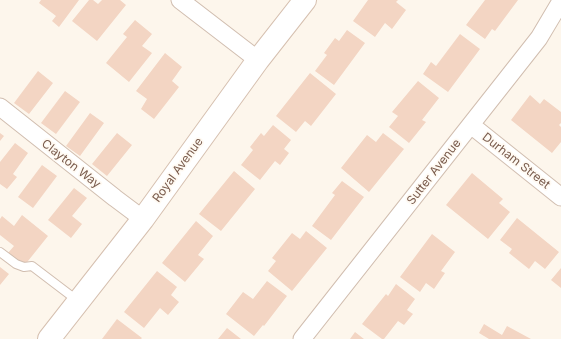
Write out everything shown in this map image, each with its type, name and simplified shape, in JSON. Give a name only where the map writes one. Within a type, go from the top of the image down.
[{"type":"main road","name":"Royal Avenue","points":[[49,339],[143,219],[258,60],[305,0]]},
{"type":"street","points":[[180,0],[258,60]]},
{"type":"street","name":"Sutter Avenue","points":[[302,339],[539,38],[561,1]]},
{"type":"street","name":"Clayton Way","points":[[0,107],[143,219]]},
{"type":"street","name":"Durham Street","points":[[471,126],[561,196]]},
{"type":"lane","points":[[0,252],[16,264],[24,267],[32,266],[78,301]]},
{"type":"building","points":[[41,0],[79,0],[59,27],[52,21],[56,16],[39,3]]},
{"type":"building","points":[[89,0],[93,0],[98,4],[102,0],[120,0],[126,5],[97,41],[72,21]]},
{"type":"building","points":[[368,0],[398,0],[396,2],[406,10],[392,29],[385,23],[375,37],[353,21]]},
{"type":"building","points":[[485,0],[518,0],[495,31],[492,29],[485,39],[466,25]]},
{"type":"building","points":[[135,20],[152,34],[142,46],[152,53],[129,82],[106,63],[127,37],[123,34]]},
{"type":"building","points":[[347,30],[365,43],[334,85],[315,71],[327,55],[324,53],[335,38],[339,41]]},
{"type":"building","points":[[460,34],[480,49],[448,92],[423,74],[431,62],[436,66]]},
{"type":"building","points":[[165,53],[182,67],[172,81],[179,87],[154,119],[141,109],[147,99],[136,91]]},
{"type":"building","points":[[38,71],[53,83],[29,114],[14,103]]},
{"type":"building","points":[[310,73],[336,94],[311,126],[305,121],[296,132],[276,116]]},
{"type":"building","points":[[418,81],[439,98],[422,120],[426,122],[409,143],[389,127],[398,116],[392,112]]},
{"type":"building","points":[[65,91],[80,102],[56,134],[41,123]]},
{"type":"building","points":[[530,95],[540,104],[544,99],[561,112],[561,123],[559,125],[561,127],[561,142],[552,153],[511,120]]},
{"type":"building","points":[[90,113],[104,123],[80,156],[66,146]]},
{"type":"building","points":[[273,125],[291,140],[284,149],[289,153],[280,165],[275,161],[260,180],[241,165],[253,150],[250,147],[261,133],[264,136]]},
{"type":"building","points":[[0,133],[4,136],[0,141]]},
{"type":"building","points":[[117,133],[132,145],[107,176],[92,164]]},
{"type":"building","points":[[383,133],[404,149],[369,192],[341,168],[367,135],[376,142]]},
{"type":"building","points":[[15,143],[28,153],[13,174],[17,177],[7,189],[0,184],[0,162]]},
{"type":"building","points":[[42,165],[57,176],[33,208],[18,197]]},
{"type":"building","points":[[234,171],[255,189],[221,231],[199,214]]},
{"type":"building","points":[[472,173],[503,199],[499,203],[510,212],[488,239],[446,205]]},
{"type":"building","points":[[342,181],[364,197],[331,240],[312,226],[335,195],[332,193]]},
{"type":"building","points":[[74,188],[87,198],[72,216],[82,224],[71,238],[48,220]]},
{"type":"building","points":[[22,215],[48,236],[24,266],[8,253],[14,246],[0,235],[0,219],[2,216],[14,226]]},
{"type":"building","points":[[517,218],[559,252],[545,269],[535,261],[529,269],[509,253],[512,249],[500,240]]},
{"type":"building","points":[[196,221],[213,236],[198,255],[204,259],[185,282],[162,263]]},
{"type":"building","points":[[306,231],[327,248],[292,291],[268,271],[276,261],[272,258],[292,233],[300,239]]},
{"type":"building","points":[[432,234],[455,252],[441,271],[445,273],[434,289],[426,283],[420,292],[400,277]]},
{"type":"building","points":[[0,267],[9,274],[0,285]]},
{"type":"building","points":[[561,268],[561,288],[551,280]]},
{"type":"building","points":[[157,271],[177,287],[171,295],[179,302],[168,315],[160,308],[144,328],[124,312]]},
{"type":"building","points":[[267,281],[287,296],[264,326],[263,325],[254,336],[226,314],[243,292],[253,299]]},
{"type":"building","points":[[396,284],[415,299],[407,310],[413,314],[404,325],[398,321],[384,339],[382,339],[362,324],[386,294],[388,296]]},
{"type":"building","points":[[117,319],[142,338],[102,339]]},
{"type":"building","points":[[484,324],[502,335],[507,326],[531,339],[489,339],[479,333]]},
{"type":"building","points":[[227,328],[241,339],[218,339]]},
{"type":"building","points":[[355,332],[364,339],[350,339]]}]
